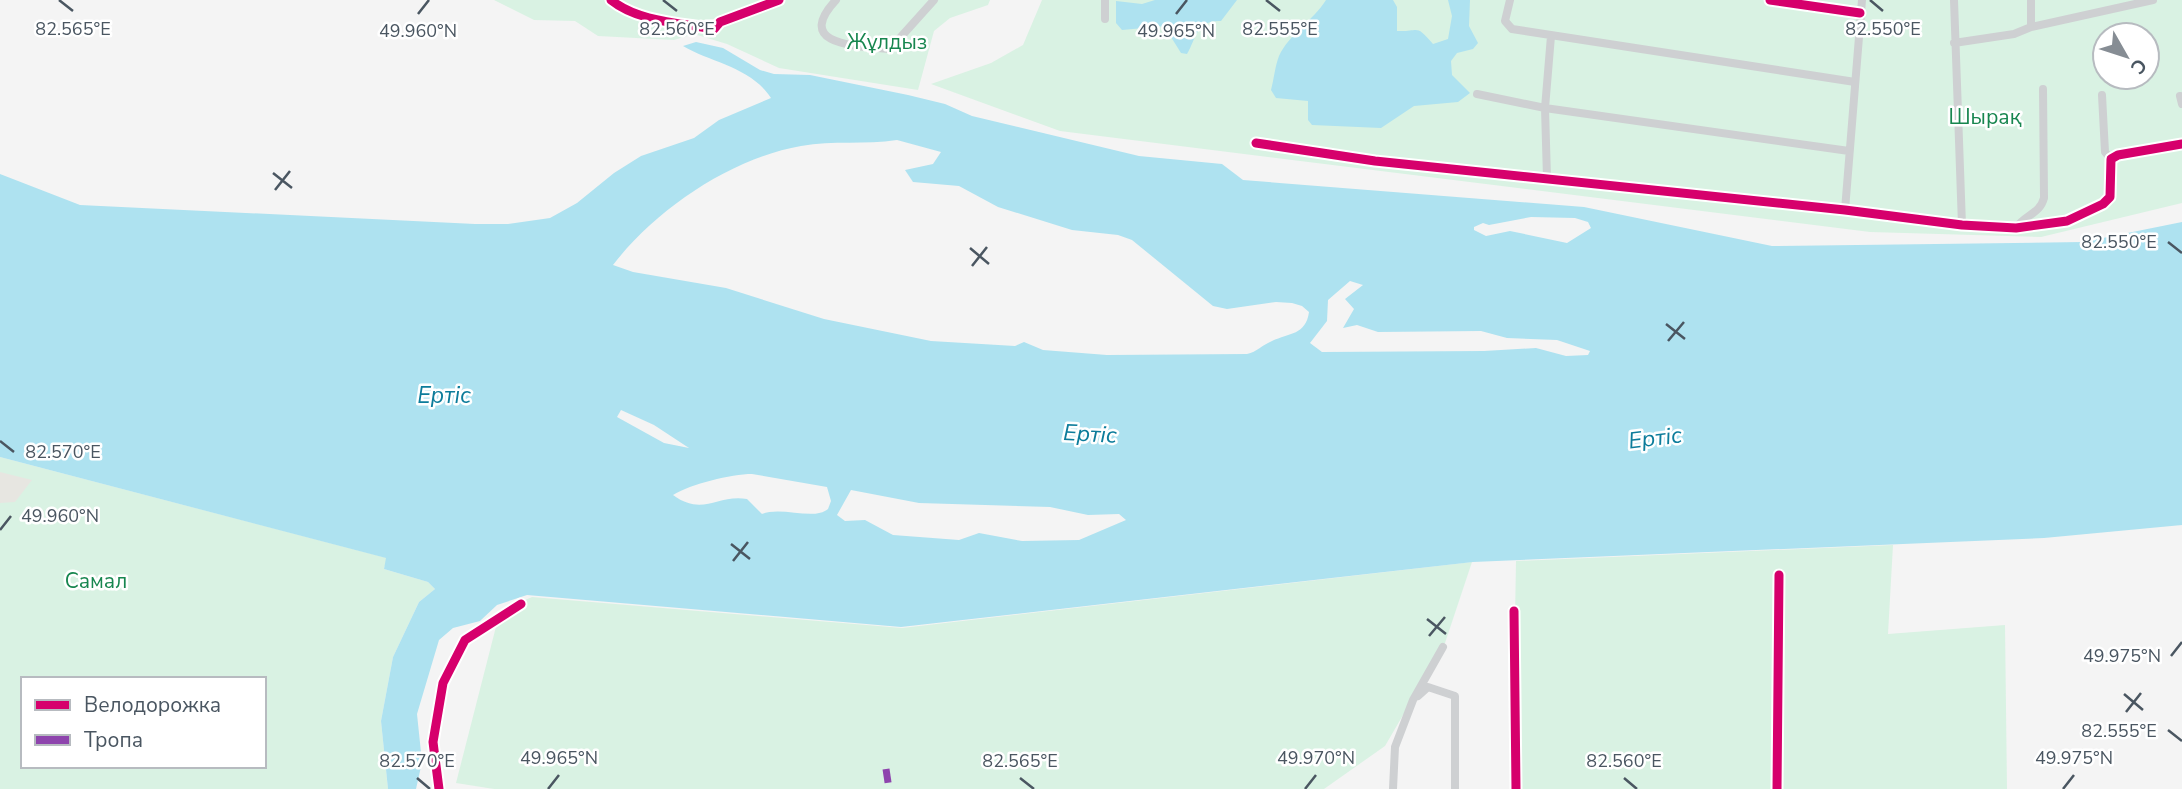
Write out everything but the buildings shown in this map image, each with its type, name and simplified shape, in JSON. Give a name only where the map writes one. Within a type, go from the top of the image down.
[{"type":"street","points":[[611,0],[621,8],[645,16],[714,29],[720,22],[779,0]]},
{"type":"street","points":[[836,0],[822,15],[819,24],[822,33],[831,40],[890,49],[934,0]]},
{"type":"street","points":[[1105,0],[1105,19]]},
{"type":"street","points":[[1510,0],[1506,26],[1551,36],[1855,82]]},
{"type":"street","points":[[1770,0],[1860,13]]},
{"type":"street","points":[[1845,210],[1862,0]]},
{"type":"street","points":[[1954,0],[1962,225]]},
{"type":"street","points":[[2031,0],[2031,27]]},
{"type":"street","points":[[1954,43],[2014,34],[2121,3],[2153,0]]},
{"type":"street","points":[[1548,178],[1545,108],[1551,36]]},
{"type":"street","points":[[2016,228],[2020,221],[2037,211],[2044,198],[2043,89]]},
{"type":"street","points":[[1477,94],[1545,108],[1849,151]]},
{"type":"street","points":[[1256,143],[1375,161],[1845,210],[1962,225],[2016,228],[2067,221],[2103,204],[2110,197],[2110,159],[2105,152],[2102,95]]},
{"type":"street","points":[[2110,159],[2118,155],[2182,144]]},
{"type":"street","points":[[1777,789],[1779,575]]},
{"type":"street","points":[[439,789],[433,742],[443,682],[465,640],[521,604]]},
{"type":"street","points":[[1514,611],[1516,789]]},
{"type":"street","points":[[1393,789],[1395,747],[1413,700],[1443,647]]},
{"type":"street","points":[[1413,700],[1428,687],[1455,696],[1455,789]]},
{"type":"green space","name":"Жұлдыз","points":[[494,0],[990,0],[988,5],[950,18],[934,31],[918,90],[779,68],[727,44],[694,34],[674,40],[598,36],[575,21],[534,20]]},
{"type":"green space","name":"Шырақ","points":[[1042,0],[2182,0],[2182,203],[2041,237],[1870,232],[1060,131],[931,84],[991,63],[1023,45]]},
{"type":"green space","name":"Самал","points":[[0,457],[387,558],[384,569],[428,582],[435,589],[419,602],[393,657],[381,721],[388,789],[0,789]]},
{"type":"green space","points":[[1893,545],[1888,634],[2005,625],[2007,789],[1512,789],[1516,561]]},
{"type":"green space","points":[[1472,562],[1445,643],[1385,746],[1324,789],[494,789],[456,783],[500,611],[532,597],[902,628]]},
{"type":"sand","points":[[0,472],[32,480],[15,502],[0,503]]},
{"type":"water","points":[[1155,0],[1237,0],[1221,21],[1207,23],[1198,31],[1187,54],[1181,53],[1166,29],[1155,24],[1122,30],[1116,23],[1116,1],[1142,4]]},
{"type":"water","points":[[1326,0],[1393,0],[1397,7],[1397,31],[1420,31],[1433,44],[1448,39],[1452,16],[1448,0],[1470,0],[1469,26],[1478,43],[1473,49],[1457,53],[1451,61],[1452,75],[1470,93],[1458,102],[1414,106],[1381,128],[1312,125],[1308,120],[1308,101],[1276,98],[1271,90],[1283,48]]},
{"type":"water","name":"Ертіс","points":[[696,42],[723,48],[760,70],[774,74],[810,75],[908,95],[945,104],[972,116],[1139,156],[1222,164],[1243,180],[1584,207],[1772,246],[2083,242],[2182,222],[2182,525],[2044,538],[1473,562],[901,627],[527,595],[497,605],[480,621],[453,628],[439,640],[417,714],[422,762],[416,789],[388,789],[381,721],[393,657],[419,602],[435,589],[428,582],[384,569],[386,558],[0,457],[0,174],[80,205],[475,224],[508,224],[550,218],[577,203],[614,173],[641,156],[694,138],[719,120],[771,98],[753,79],[742,72],[683,46]],"holes":[[[897,140],[941,152],[933,164],[905,170],[913,182],[959,186],[998,207],[1072,230],[1118,235],[1132,240],[1213,306],[1227,309],[1276,302],[1292,303],[1309,312],[1307,320],[1296,332],[1247,354],[1107,355],[1043,350],[1024,342],[1015,346],[931,341],[824,319],[726,288],[633,272],[613,265],[651,224],[697,189],[722,174],[775,152],[801,146]],[[1531,217],[1575,218],[1588,222],[1591,228],[1567,243],[1510,231],[1486,236],[1474,230],[1474,227],[1483,223],[1489,225]],[[1350,281],[1363,285],[1345,299],[1354,309],[1343,328],[1357,325],[1378,332],[1481,331],[1507,338],[1557,340],[1590,351],[1588,355],[1566,356],[1536,348],[1322,352],[1310,343],[1327,321],[1328,300]],[[621,410],[654,425],[689,448],[664,443],[617,417]],[[752,474],[827,487],[831,501],[828,509],[815,514],[762,514],[747,499],[727,499],[702,505],[673,495],[711,480]],[[851,490],[919,503],[1050,507],[1088,515],[1119,514],[1126,520],[1079,540],[1022,541],[979,533],[959,540],[893,535],[865,520],[845,521],[837,515]]]},
{"type":"marked path","points":[[886,769],[889,789]]},
{"type":"cycle path","points":[[611,0],[647,17],[714,29],[720,22],[779,0]]},
{"type":"cycle path","points":[[1770,0],[1860,13]]},
{"type":"cycle path","points":[[1256,143],[1375,161],[1845,210],[1962,225],[2016,228],[2067,221],[2103,204],[2110,197],[2111,159],[2118,155],[2182,144]]},
{"type":"cycle path","points":[[1777,789],[1779,575]]},
{"type":"cycle path","points":[[439,789],[433,742],[443,683],[465,640],[521,604]]},
{"type":"cycle path","points":[[1514,611],[1516,789]]}]
